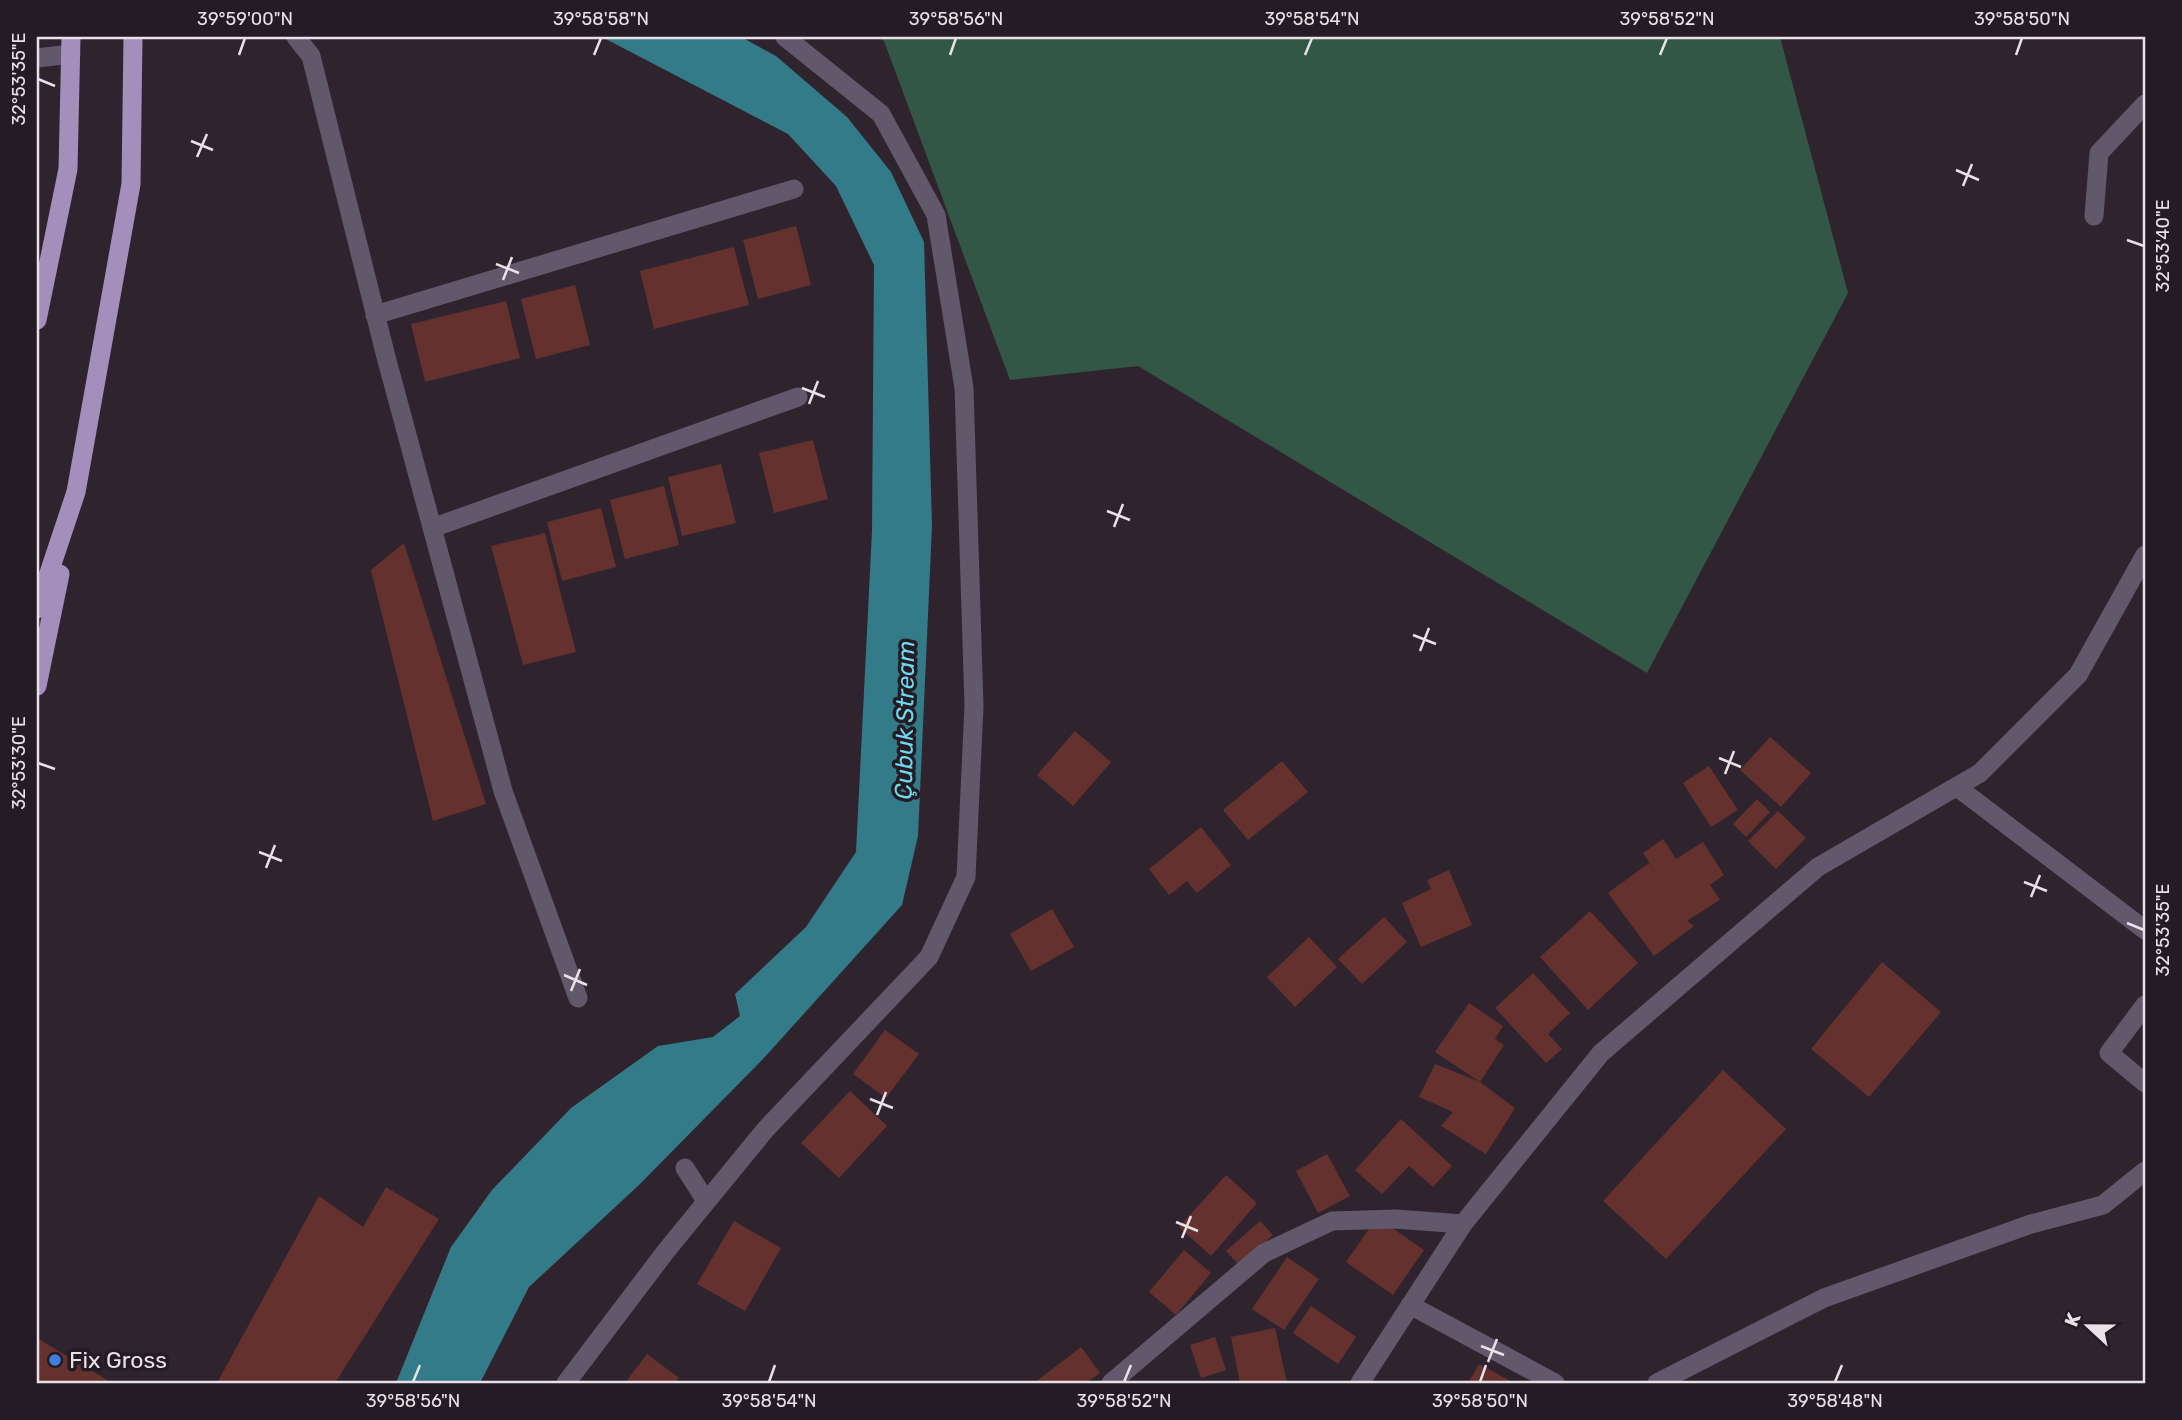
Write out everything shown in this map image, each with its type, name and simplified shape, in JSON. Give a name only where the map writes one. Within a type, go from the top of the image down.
[{"type":"highway","points":[[37,686],[76,492],[131,184],[133,37]]},
{"type":"highway","points":[[37,320],[41,282],[68,169],[71,46]]},
{"type":"highway","points":[[37,609],[76,492]]},
{"type":"street","points":[[296,37],[311,56],[376,315],[503,791],[578,998]]},
{"type":"street","points":[[566,1383],[706,1201],[765,1130],[929,957],[966,877],[974,706],[964,388],[936,215],[881,114],[785,37]]},
{"type":"street","points":[[37,58],[71,46]]},
{"type":"street","points":[[2094,216],[2099,153],[2145,104]]},
{"type":"street","points":[[376,315],[794,189]]},
{"type":"street","points":[[432,528],[798,397]]},
{"type":"street","points":[[1360,1383],[1463,1224],[1601,1053],[1818,867],[1980,773],[2078,675],[2145,555]]},
{"type":"street","points":[[1957,787],[2145,930]]},
{"type":"street","points":[[2145,1005],[2109,1053],[2145,1083]]},
{"type":"street","points":[[685,1168],[706,1201]]},
{"type":"street","points":[[1657,1383],[1824,1298],[2031,1224],[2103,1206],[2145,1171]]},
{"type":"street","points":[[1111,1383],[1264,1253],[1332,1221],[1395,1219],[1463,1224]]},
{"type":"street","points":[[1410,1305],[1555,1383]]},
{"type":"green space","points":[[877,37],[1780,37],[1848,293],[1647,673],[1138,366],[1010,380],[884,41]]},
{"type":"water","name":"Çubuk Stream","points":[[602,37],[741,37],[776,56],[847,117],[891,172],[924,242],[932,526],[918,836],[902,905],[763,1059],[639,1185],[529,1287],[480,1383],[396,1383],[451,1247],[492,1190],[571,1108],[658,1046],[713,1037],[740,1016],[735,994],[806,927],[856,852],[872,531],[874,265],[836,186],[788,134]]},
{"type":"building","points":[[796,226],[811,285],[758,299],[743,240]]},
{"type":"building","points":[[734,247],[749,305],[654,329],[640,271]]},
{"type":"building","points":[[575,285],[590,345],[536,359],[521,299]]},
{"type":"building","points":[[506,301],[520,358],[425,382],[411,324]]},
{"type":"building","points":[[813,440],[828,499],[774,513],[759,453]]},
{"type":"building","points":[[721,464],[736,523],[682,536],[668,477]]},
{"type":"building","points":[[664,486],[679,545],[625,559],[610,500]]},
{"type":"building","points":[[601,508],[616,567],[562,581],[547,522]]},
{"type":"building","points":[[545,533],[576,652],[523,665],[491,546]]},
{"type":"building","points":[[404,543],[486,804],[433,821],[371,570]]},
{"type":"building","points":[[1075,731],[1111,762],[1073,806],[1037,775]]},
{"type":"building","points":[[1770,737],[1811,773],[1781,807],[1740,770]]},
{"type":"building","points":[[1282,761],[1308,792],[1248,840],[1223,810]]},
{"type":"building","points":[[1709,766],[1738,810],[1711,827],[1683,783]]},
{"type":"building","points":[[1757,799],[1770,812],[1746,837],[1733,824]]},
{"type":"building","points":[[1778,811],[1806,838],[1776,869],[1748,841]]},
{"type":"building","points":[[1201,827],[1231,865],[1197,893],[1187,881],[1169,895],[1149,869]]},
{"type":"building","points":[[1663,839],[1676,859],[1703,842],[1724,875],[1710,885],[1720,900],[1687,921],[1694,926],[1654,956],[1608,893],[1649,863],[1658,876],[1643,853]]},
{"type":"building","points":[[1449,870],[1472,925],[1421,947],[1402,903],[1431,889],[1427,880]]},
{"type":"building","points":[[1052,909],[1074,947],[1031,971],[1010,934]]},
{"type":"building","points":[[1590,911],[1638,963],[1588,1010],[1540,957]]},
{"type":"building","points":[[1384,917],[1407,942],[1362,984],[1338,959]]},
{"type":"building","points":[[1309,937],[1337,967],[1295,1007],[1267,977]]},
{"type":"building","points":[[1882,962],[1941,1012],[1869,1097],[1811,1049]]},
{"type":"building","points":[[1533,973],[1570,1013],[1548,1034],[1562,1049],[1546,1063],[1495,1008]]},
{"type":"building","points":[[1469,1003],[1503,1026],[1495,1039],[1504,1045],[1480,1082],[1435,1052]]},
{"type":"building","points":[[885,1030],[919,1054],[886,1098],[853,1074]]},
{"type":"building","points":[[1435,1064],[1480,1082],[1515,1108],[1486,1154],[1441,1126],[1453,1112],[1419,1097]]},
{"type":"building","points":[[1723,1070],[1786,1129],[1666,1259],[1603,1201]]},
{"type":"building","points":[[850,1091],[887,1126],[839,1178],[801,1143]]},
{"type":"building","points":[[1401,1119],[1452,1166],[1433,1187],[1409,1166],[1382,1194],[1355,1170]]},
{"type":"building","points":[[1327,1154],[1350,1196],[1318,1213],[1296,1171]]},
{"type":"building","points":[[1226,1175],[1257,1203],[1211,1256],[1179,1227]]},
{"type":"building","points":[[386,1187],[439,1219],[335,1383],[217,1383],[319,1196],[363,1227]]},
{"type":"building","points":[[734,1221],[781,1248],[745,1311],[697,1284]]},
{"type":"building","points":[[1260,1221],[1273,1235],[1240,1266],[1226,1251]]},
{"type":"building","points":[[1374,1222],[1385,1223],[1424,1250],[1393,1295],[1346,1262]]},
{"type":"building","points":[[1184,1250],[1211,1273],[1176,1315],[1149,1292]]},
{"type":"building","points":[[1287,1257],[1319,1279],[1284,1330],[1252,1309]]},
{"type":"building","points":[[1311,1306],[1356,1337],[1338,1364],[1293,1333]]},
{"type":"building","points":[[1275,1328],[1287,1383],[1240,1383],[1231,1337]]},
{"type":"building","points":[[1215,1337],[1226,1370],[1201,1378],[1190,1345]]},
{"type":"building","name":"Fix Gross","points":[[37,1338],[112,1383],[37,1383]]},
{"type":"building","points":[[1081,1347],[1100,1373],[1086,1383],[1034,1383]]},
{"type":"building","points":[[647,1354],[679,1378],[675,1383],[625,1383]]},
{"type":"building","points":[[1479,1364],[1514,1383],[1468,1383]]},
{"type":"place","name":"Fix Gross","points":[[55,1360]]}]
